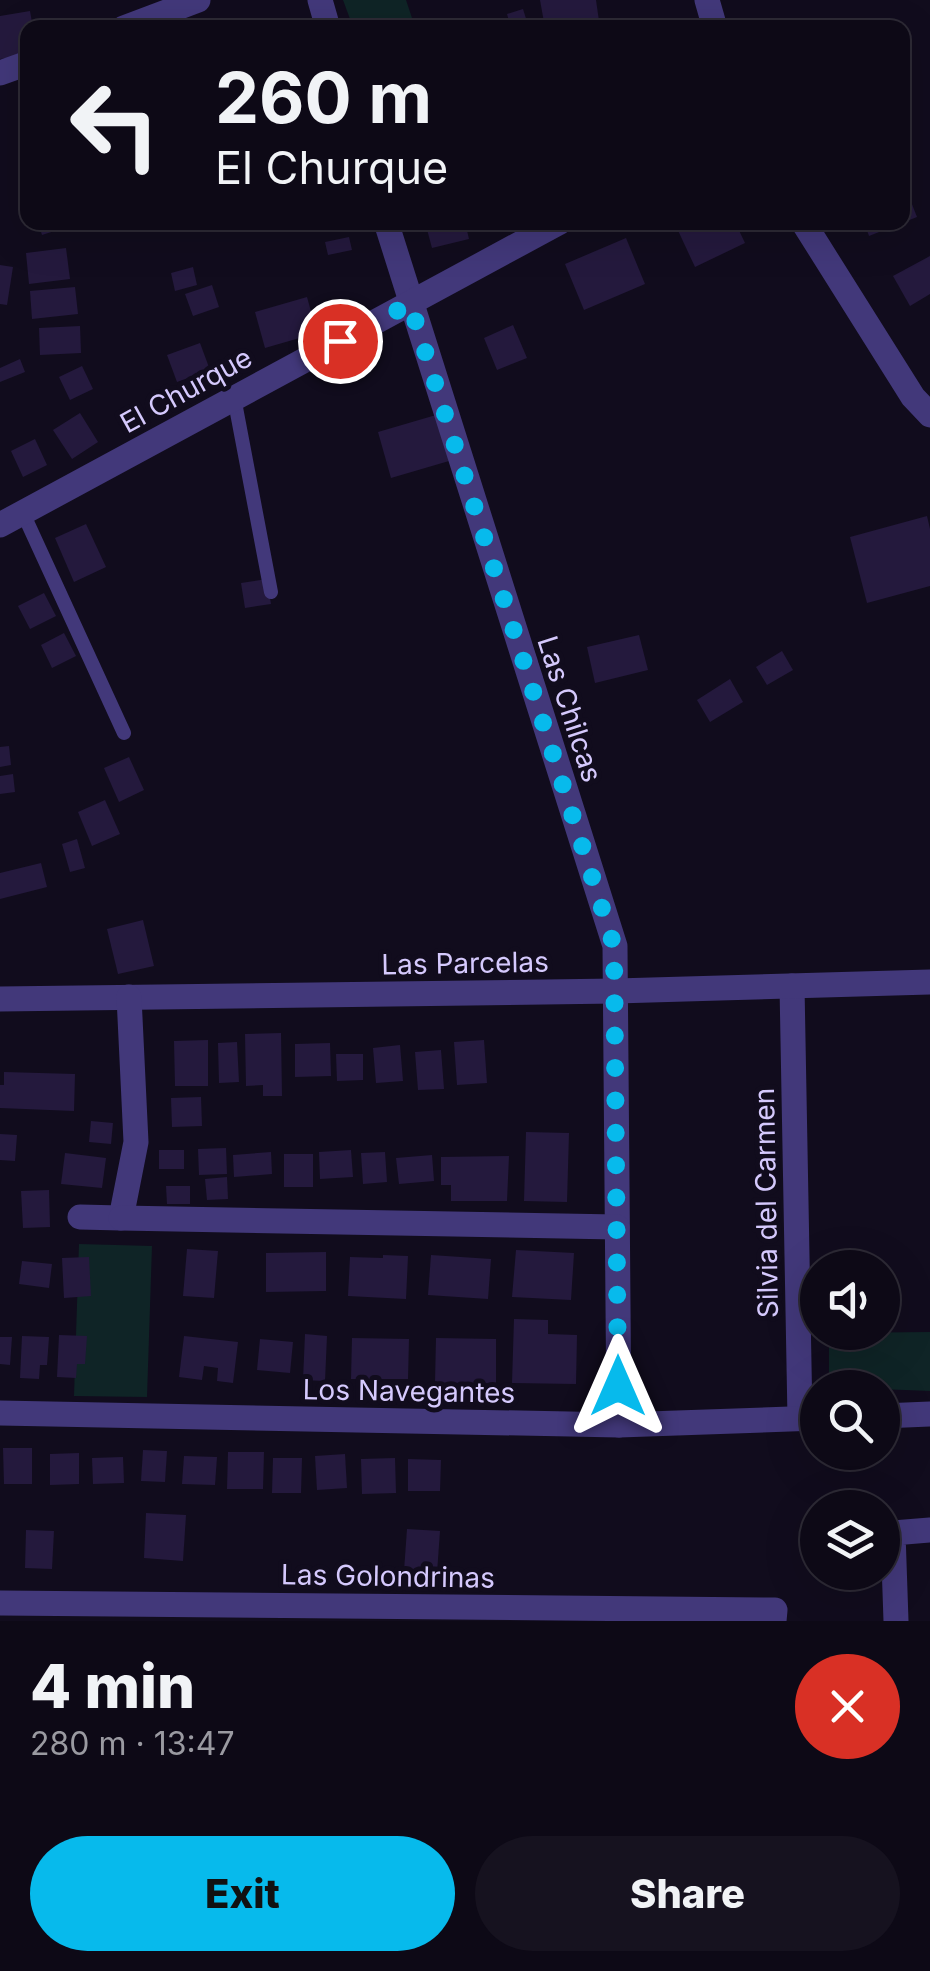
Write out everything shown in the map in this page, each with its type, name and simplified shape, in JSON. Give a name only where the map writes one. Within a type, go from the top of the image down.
[{"type":"street","points":[[145,20],[198,0]]},
{"type":"street","name":"Las Chilcas","points":[[388,230],[614,946],[618,1426]]},
{"type":"street","name":"El Churque","points":[[12,519],[545,230]]},
{"type":"street","points":[[808,230],[913,397],[930,415]]},
{"type":"street","name":"Las Parcelas","points":[[0,999],[616,991],[930,982]]},
{"type":"street","name":"Silvia del Carmen","points":[[792,986],[807,1370]]},
{"type":"street","points":[[121,1218],[136,1142],[129,997]]},
{"type":"street","points":[[80,1216],[617,1227]]},
{"type":"street","name":"Los Navegantes","points":[[0,1413],[618,1426],[800,1418]]},
{"type":"street","points":[[900,1415],[930,1414]]},
{"type":"street","points":[[896,1621],[893,1533],[930,1530]]},
{"type":"street","name":"Las Golondrinas","points":[[0,1602],[90,1612],[774,1615]]},
{"type":"lane","points":[[234,398],[271,592]]},
{"type":"lane","points":[[12,519],[124,733]]},
{"type":"green space","points":[[343,0],[406,0],[413,20],[350,20]]},
{"type":"green space","points":[[79,1244],[152,1246],[147,1397],[74,1396]]},
{"type":"green space","points":[[900,1332],[930,1332],[930,1391],[900,1390],[900,1370],[829,1370],[829,1350],[900,1350]]},
{"type":"building","points":[[540,0],[596,0],[599,20],[544,20]]},
{"type":"building","points":[[523,9],[526,20],[509,20],[507,14]]},
{"type":"building","points":[[30,11],[32,20],[20,20],[20,56],[0,59],[0,16]]},
{"type":"building","points":[[910,199],[917,217],[910,220]]},
{"type":"building","points":[[427,230],[467,230],[469,239],[432,248]]},
{"type":"building","points":[[678,230],[739,230],[745,243],[695,267]]},
{"type":"building","points":[[349,237],[352,250],[328,255],[325,242]]},
{"type":"building","points":[[626,238],[645,284],[584,310],[565,264]]},
{"type":"building","points":[[66,248],[70,279],[29,284],[26,253]]},
{"type":"building","points":[[930,256],[930,294],[910,306],[893,276]]},
{"type":"building","points":[[0,265],[13,267],[7,305],[0,304]]},
{"type":"building","points":[[193,267],[197,285],[175,291],[171,273]]},
{"type":"building","points":[[212,285],[219,307],[193,316],[185,294]]},
{"type":"building","points":[[75,287],[78,314],[32,319],[30,291]]},
{"type":"building","points":[[307,297],[317,333],[265,348],[255,312]]},
{"type":"building","points":[[513,325],[527,358],[497,370],[484,338]]},
{"type":"building","points":[[80,326],[81,353],[40,355],[39,328]]},
{"type":"building","points":[[200,343],[210,370],[177,382],[167,355]]},
{"type":"building","points":[[20,359],[25,372],[0,382],[0,368]]},
{"type":"building","points":[[82,366],[93,389],[70,400],[59,377]]},
{"type":"building","points":[[80,413],[98,442],[72,459],[53,430]]},
{"type":"building","points":[[436,415],[449,461],[391,478],[378,432]]},
{"type":"building","points":[[35,439],[47,465],[23,477],[11,451]]},
{"type":"building","points":[[927,516],[930,586],[867,603],[850,537]]},
{"type":"building","points":[[86,524],[106,567],[74,582],[55,538]]},
{"type":"building","points":[[267,579],[271,604],[245,608],[241,583]]},
{"type":"building","points":[[44,593],[56,616],[30,629],[18,606]]},
{"type":"building","points":[[64,633],[76,656],[52,668],[41,645]]},
{"type":"building","points":[[639,635],[648,670],[595,683],[587,647]]},
{"type":"building","points":[[782,651],[793,670],[767,685],[756,667]]},
{"type":"building","points":[[730,679],[743,702],[710,722],[697,700]]},
{"type":"building","points":[[9,746],[11,765],[0,767],[0,747]]},
{"type":"building","points":[[129,757],[144,790],[119,802],[104,768]]},
{"type":"building","points":[[13,774],[15,792],[0,794],[0,776]]},
{"type":"building","points":[[105,800],[120,834],[92,846],[78,812]]},
{"type":"building","points":[[77,839],[85,868],[70,872],[62,844]]},
{"type":"building","points":[[41,863],[47,887],[0,899],[0,873]]},
{"type":"building","points":[[143,920],[154,966],[118,974],[107,929]]},
{"type":"building","points":[[281,1033],[282,1096],[263,1096],[263,1085],[246,1086],[245,1034]]},
{"type":"building","points":[[208,1040],[208,1086],[175,1086],[174,1041]]},
{"type":"building","points":[[484,1040],[487,1083],[457,1085],[454,1042]]},
{"type":"building","points":[[237,1042],[239,1082],[219,1083],[218,1043]]},
{"type":"building","points":[[330,1043],[331,1076],[295,1077],[295,1044]]},
{"type":"building","points":[[400,1045],[403,1081],[376,1083],[373,1048]]},
{"type":"building","points":[[441,1050],[444,1089],[418,1090],[415,1052]]},
{"type":"building","points":[[336,1054],[363,1054],[363,1080],[337,1081]]},
{"type":"building","points":[[4,1072],[75,1074],[74,1111],[0,1108]]},
{"type":"building","points":[[201,1097],[202,1126],[172,1127],[171,1098]]},
{"type":"building","points":[[91,1121],[113,1123],[111,1144],[89,1142]]},
{"type":"building","points":[[526,1132],[569,1133],[567,1202],[524,1201]]},
{"type":"building","points":[[0,1134],[17,1135],[15,1161],[0,1160]]},
{"type":"building","points":[[226,1148],[227,1174],[199,1175],[198,1149]]},
{"type":"building","points":[[159,1150],[184,1150],[184,1169],[159,1169]]},
{"type":"building","points":[[351,1150],[353,1177],[320,1179],[319,1152]]},
{"type":"building","points":[[271,1152],[272,1174],[234,1177],[233,1155]]},
{"type":"building","points":[[385,1152],[387,1182],[363,1184],[361,1153]]},
{"type":"building","points":[[65,1153],[106,1158],[102,1188],[61,1184]]},
{"type":"building","points":[[284,1154],[313,1154],[313,1187],[284,1187]]},
{"type":"building","points":[[432,1155],[434,1181],[399,1184],[396,1158]]},
{"type":"building","points":[[509,1156],[507,1201],[451,1201],[451,1185],[441,1185],[441,1157]]},
{"type":"building","points":[[227,1177],[228,1199],[207,1200],[205,1179]]},
{"type":"building","points":[[166,1186],[190,1186],[190,1204],[167,1204]]},
{"type":"building","points":[[49,1190],[50,1227],[23,1228],[21,1191]]},
{"type":"building","points":[[187,1249],[218,1251],[214,1298],[183,1296]]},
{"type":"building","points":[[516,1250],[574,1253],[571,1300],[512,1297]]},
{"type":"building","points":[[326,1252],[326,1291],[266,1292],[266,1253]]},
{"type":"building","points":[[431,1255],[491,1259],[488,1299],[428,1295]]},
{"type":"building","points":[[408,1256],[406,1299],[348,1296],[350,1257]]},
{"type":"building","points":[[89,1257],[91,1296],[64,1298],[62,1258]]},
{"type":"building","points":[[22,1261],[52,1264],[49,1288],[19,1284]]},
{"type":"building","points":[[514,1319],[548,1320],[548,1334],[577,1335],[576,1384],[512,1383]]},
{"type":"building","points":[[305,1334],[327,1336],[325,1381],[303,1380]]},
{"type":"building","points":[[59,1335],[87,1336],[85,1364],[77,1364],[76,1378],[57,1377]]},
{"type":"building","points":[[22,1336],[49,1337],[47,1365],[40,1365],[39,1379],[20,1378]]},
{"type":"building","points":[[184,1336],[238,1342],[233,1383],[217,1381],[218,1368],[204,1366],[202,1380],[179,1377]]},
{"type":"building","points":[[0,1337],[12,1337],[10,1365],[0,1364]]},
{"type":"building","points":[[352,1338],[409,1339],[408,1379],[351,1379]]},
{"type":"building","points":[[436,1338],[496,1339],[496,1384],[435,1383]]},
{"type":"building","points":[[260,1339],[293,1342],[290,1373],[257,1370]]},
{"type":"building","points":[[3,1448],[32,1448],[32,1484],[4,1484]]},
{"type":"building","points":[[143,1450],[167,1451],[165,1482],[141,1481]]},
{"type":"building","points":[[228,1452],[264,1452],[263,1489],[227,1489]]},
{"type":"building","points":[[79,1453],[79,1484],[50,1485],[50,1454]]},
{"type":"building","points":[[345,1454],[347,1488],[317,1490],[315,1456]]},
{"type":"building","points":[[184,1456],[217,1457],[215,1485],[182,1484]]},
{"type":"building","points":[[123,1457],[124,1483],[93,1484],[92,1458]]},
{"type":"building","points":[[273,1458],[302,1458],[301,1493],[272,1493]]},
{"type":"building","points":[[395,1458],[396,1493],[362,1494],[361,1459]]},
{"type":"building","points":[[408,1459],[441,1460],[440,1491],[408,1491]]},
{"type":"building","points":[[146,1513],[186,1515],[183,1561],[144,1558]]},
{"type":"building","points":[[407,1529],[440,1531],[437,1573],[404,1571]]},
{"type":"building","points":[[26,1530],[54,1531],[52,1569],[25,1568]]},
{"type":"route","points":[[340,341],[410,304],[614,946],[618,1386]]}]
